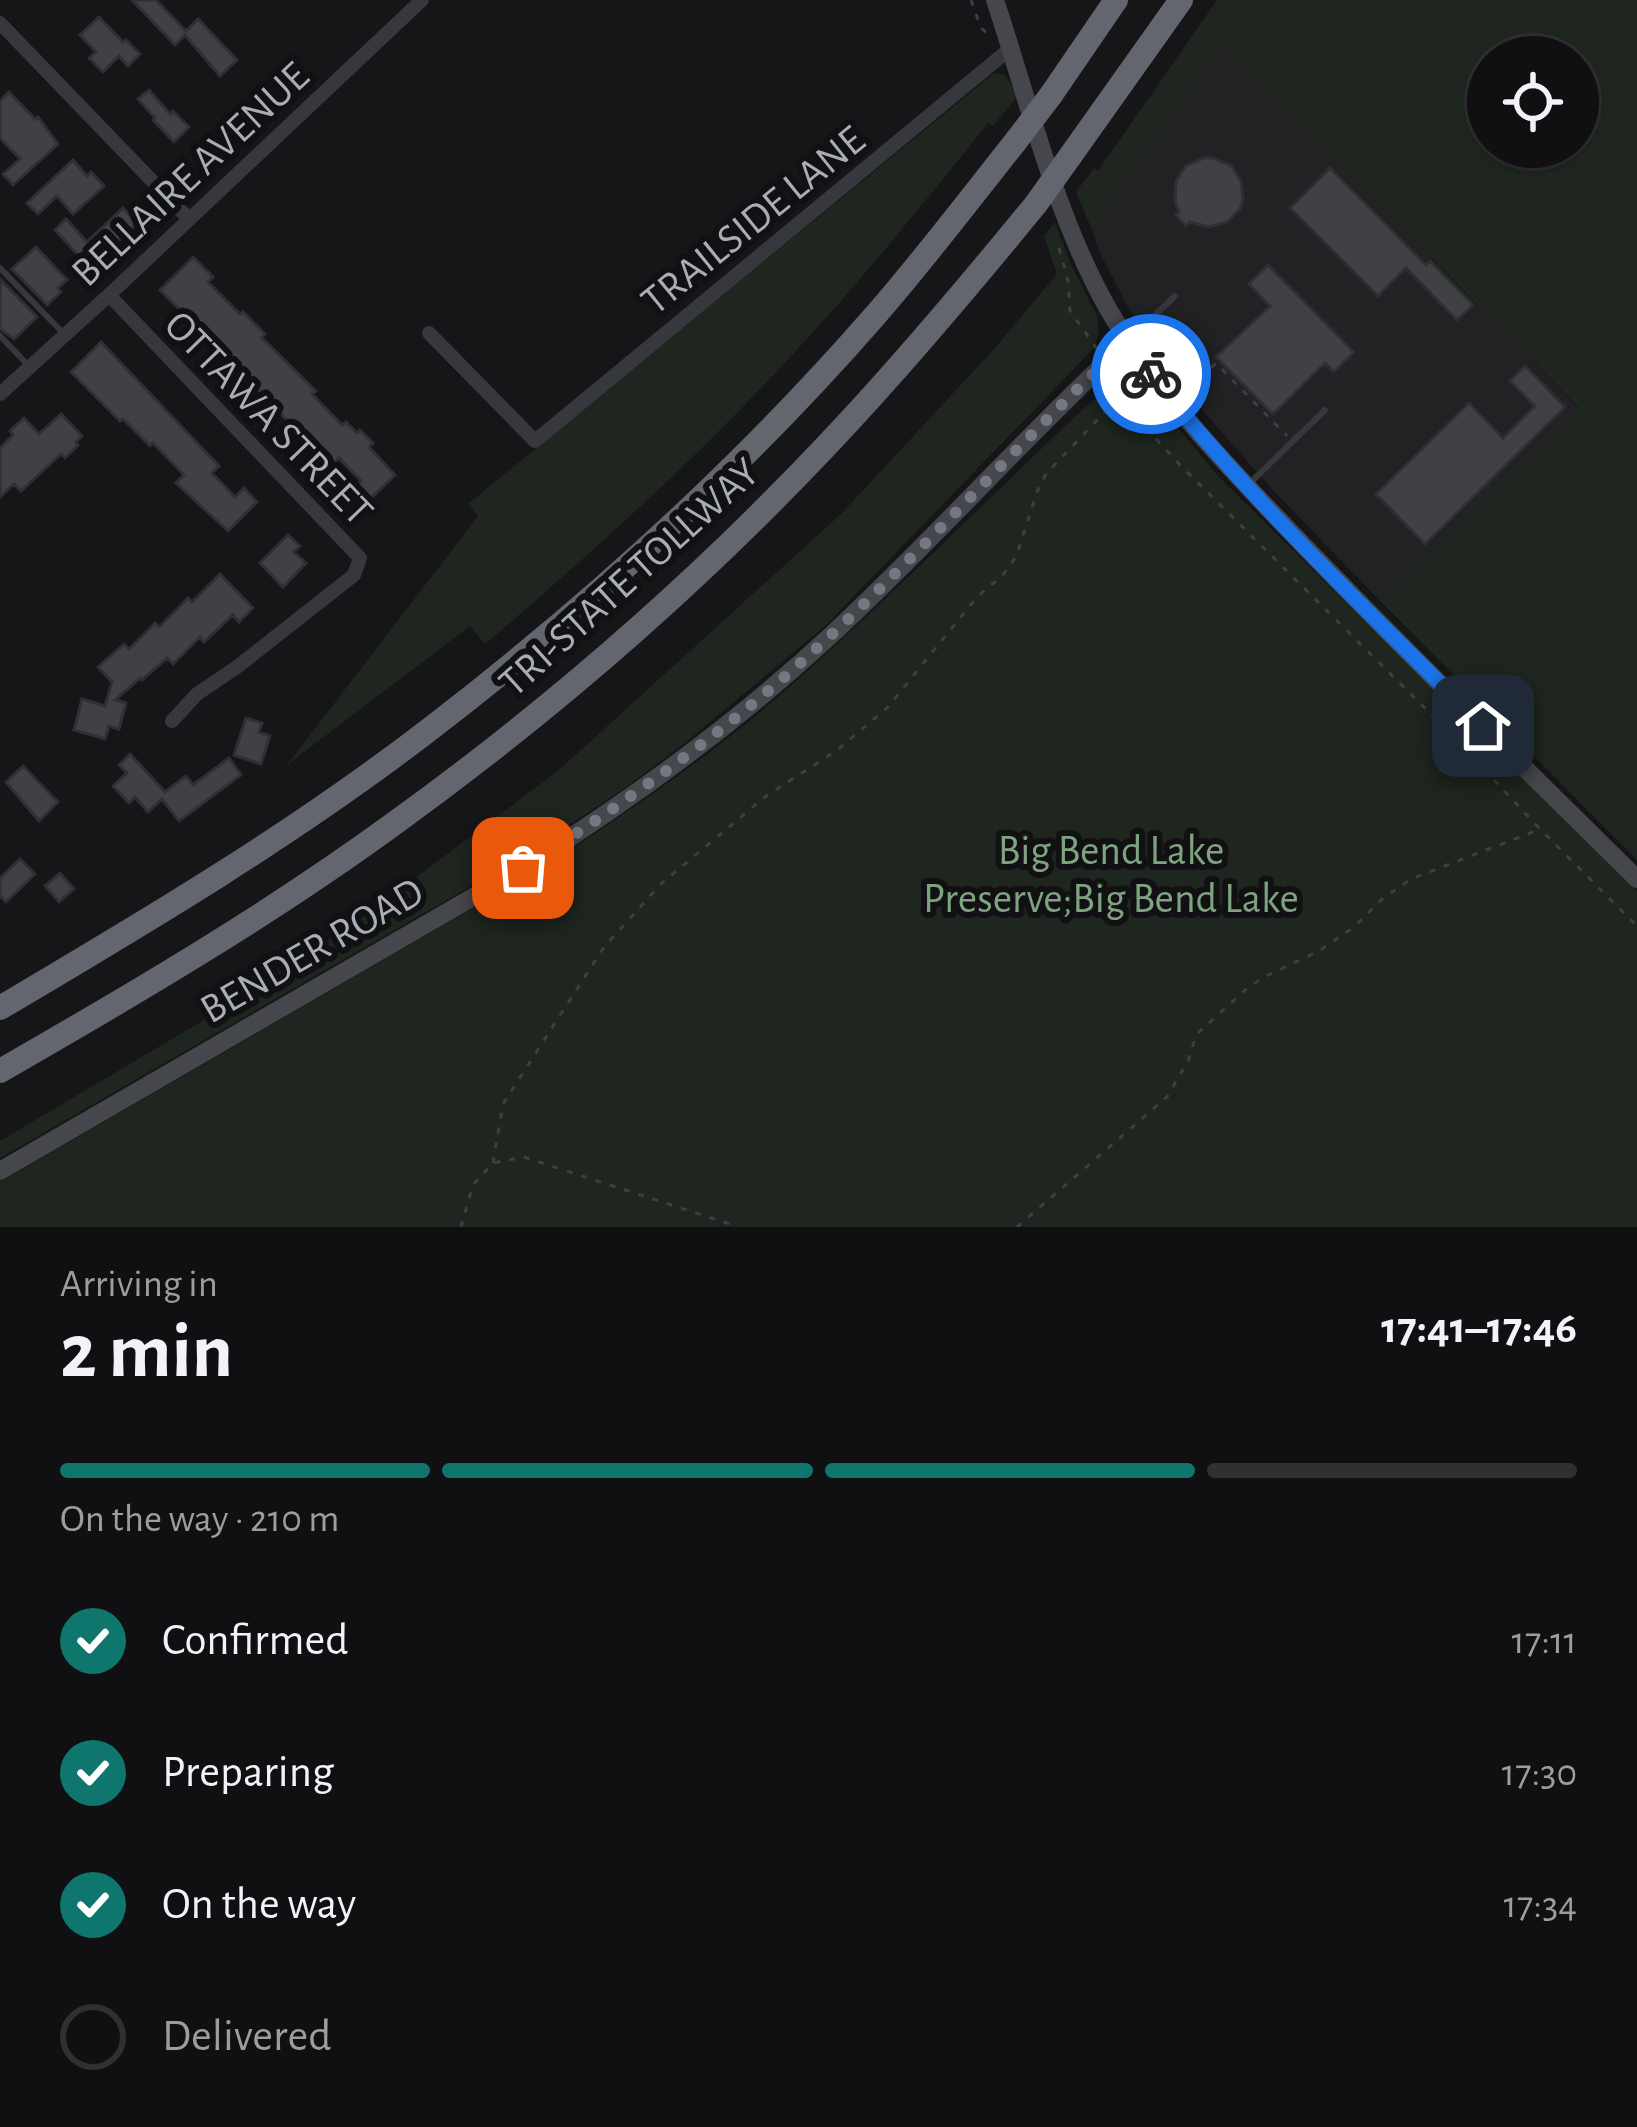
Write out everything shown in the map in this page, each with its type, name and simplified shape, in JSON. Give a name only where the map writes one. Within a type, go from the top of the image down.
[{"type":"highway","name":"TRI-STATE TOLLWAY","points":[[0,1008],[213,881],[432,727],[532,647],[693,504],[873,318],[1016,141],[1116,0]]},
{"type":"highway","name":"TRI-STATE TOLLWAY","points":[[0,1071],[200,953],[329,869],[480,759],[589,670],[740,533],[927,335],[1036,204],[1180,0]]},
{"type":"street","name":"BELLAIRE AVENUE","points":[[0,394],[422,0]]},
{"type":"street","points":[[994,0],[1064,209],[1105,302],[1128,341],[1246,487],[1637,879]]},
{"type":"street","points":[[0,23],[189,219]]},
{"type":"street","name":"TRAILSIDE LANE","points":[[429,333],[535,440],[1011,48]]},
{"type":"street","name":"OTTAWA STREET","points":[[109,296],[359,558],[354,575],[196,694],[172,721]]},
{"type":"street","name":"BENDER ROAD","points":[[0,1171],[593,824],[757,700],[830,637],[1128,341]]},
{"type":"lane","points":[[0,268],[64,334]]},
{"type":"lane","points":[[1128,341],[1175,296]]},
{"type":"lane","points":[[0,336],[30,367]]},
{"type":"lane","points":[[1246,487],[1325,410]]},
{"type":"path","points":[[971,0],[988,34]]},
{"type":"path","points":[[1203,358],[1210,369],[1216,363],[1292,441]]},
{"type":"path","points":[[461,1227],[473,1185],[493,1163],[503,1104],[604,947],[661,884],[766,796],[836,751],[887,708],[976,597],[1002,576],[1016,557],[1046,474],[1121,394],[1180,465],[1637,926]]},
{"type":"path","points":[[1017,1227],[1167,1097],[1188,1061],[1196,1035],[1244,991],[1319,951],[1411,879],[1540,830]]},
{"type":"path","points":[[493,1163],[524,1156],[739,1227]]},
{"type":"shaded area","points":[[1220,44],[1579,409],[1380,601],[1204,412],[1129,309],[1092,230]]},
{"type":"green space","points":[[1217,0],[1637,0],[1637,860],[1380,601],[1579,408],[1220,45],[1092,230],[1076,192],[1094,168],[1098,171]]},
{"type":"green space","points":[[993,74],[1004,74],[1018,95],[993,126],[988,123],[829,315],[690,460],[485,644],[470,626],[287,765],[478,516],[468,504]]},
{"type":"green space","points":[[1055,222],[1097,316],[1095,347],[826,625],[685,743],[523,856],[0,1158],[0,1141],[236,1001],[369,913],[559,770],[842,513],[995,348],[1057,274],[1044,236]]},
{"type":"green space","name":"Big Bend Lake Preserve;Big Bend Lake","points":[[1126,382],[1152,396],[1218,476],[1637,891],[1637,1227],[0,1227],[0,1182],[547,865],[711,751],[839,642],[1083,409],[1103,392]]},
{"type":"building","points":[[132,0],[156,0],[186,31],[198,19],[237,60],[220,76],[185,35],[175,45]]},
{"type":"building","points":[[99,17],[140,54],[128,66],[119,56],[103,72],[89,58],[96,52],[80,35]]},
{"type":"building","points":[[149,90],[189,127],[174,142],[138,99]]},
{"type":"building","points":[[9,92],[38,117],[58,144],[13,185],[3,174],[20,159],[0,138],[0,101]]},
{"type":"building","points":[[1204,158],[1231,166],[1241,181],[1243,200],[1227,222],[1186,226],[1176,215],[1176,181],[1186,166]]},
{"type":"building","points":[[73,160],[104,186],[73,214],[57,196],[38,214],[27,203]]},
{"type":"building","points":[[1330,168],[1426,265],[1430,261],[1473,305],[1457,320],[1406,268],[1378,296],[1290,208]]},
{"type":"building","points":[[123,208],[137,223],[90,268],[55,230],[66,219],[87,242]]},
{"type":"building","points":[[36,247],[67,280],[47,305],[12,269]]},
{"type":"building","points":[[193,257],[213,277],[208,282],[265,334],[262,338],[316,391],[312,394],[342,425],[346,422],[357,433],[360,430],[373,443],[369,447],[395,475],[367,502],[354,488],[361,481],[339,458],[331,466],[160,290]]},
{"type":"building","points":[[1268,265],[1354,352],[1334,372],[1325,363],[1273,414],[1216,357],[1270,306],[1249,284]]},
{"type":"building","points":[[0,279],[37,317],[14,339],[0,329]]},
{"type":"building","points":[[101,342],[219,466],[212,473],[235,497],[244,488],[257,502],[228,531],[176,483],[184,475],[153,443],[150,446],[120,421],[71,372]]},
{"type":"building","points":[[1525,366],[1565,407],[1425,544],[1376,494],[1469,403],[1503,438],[1535,406],[1510,381]]},
{"type":"building","points":[[61,414],[82,436],[78,445],[65,458],[61,454],[21,491],[14,484],[0,497],[0,448],[13,435],[10,431],[24,418],[39,434]]},
{"type":"building","points":[[288,535],[300,546],[294,552],[306,563],[283,587],[260,563]]},
{"type":"building","points":[[220,574],[253,608],[239,622],[233,615],[204,642],[200,637],[173,664],[167,658],[115,700],[126,703],[119,729],[109,726],[105,739],[74,730],[82,699],[105,706],[112,682],[98,667],[124,644],[129,649],[155,623],[159,627],[188,598],[192,602]]},
{"type":"building","points":[[246,718],[262,723],[259,732],[270,736],[261,764],[234,755]]},
{"type":"building","points":[[130,754],[165,792],[186,776],[193,785],[229,758],[241,775],[179,821],[162,799],[148,812],[135,797],[129,803],[113,786],[127,773],[119,765]]},
{"type":"building","points":[[23,766],[58,802],[39,821],[6,782]]},
{"type":"building","points":[[20,859],[35,874],[6,902],[0,896],[0,878]]},
{"type":"building","points":[[60,873],[74,889],[59,902],[45,886]]},
{"type":"way so far","points":[[523,868],[593,824],[806,658],[1128,341],[1151,374]]},
{"type":"route","points":[[1151,374],[1246,487],[1483,726]]}]
